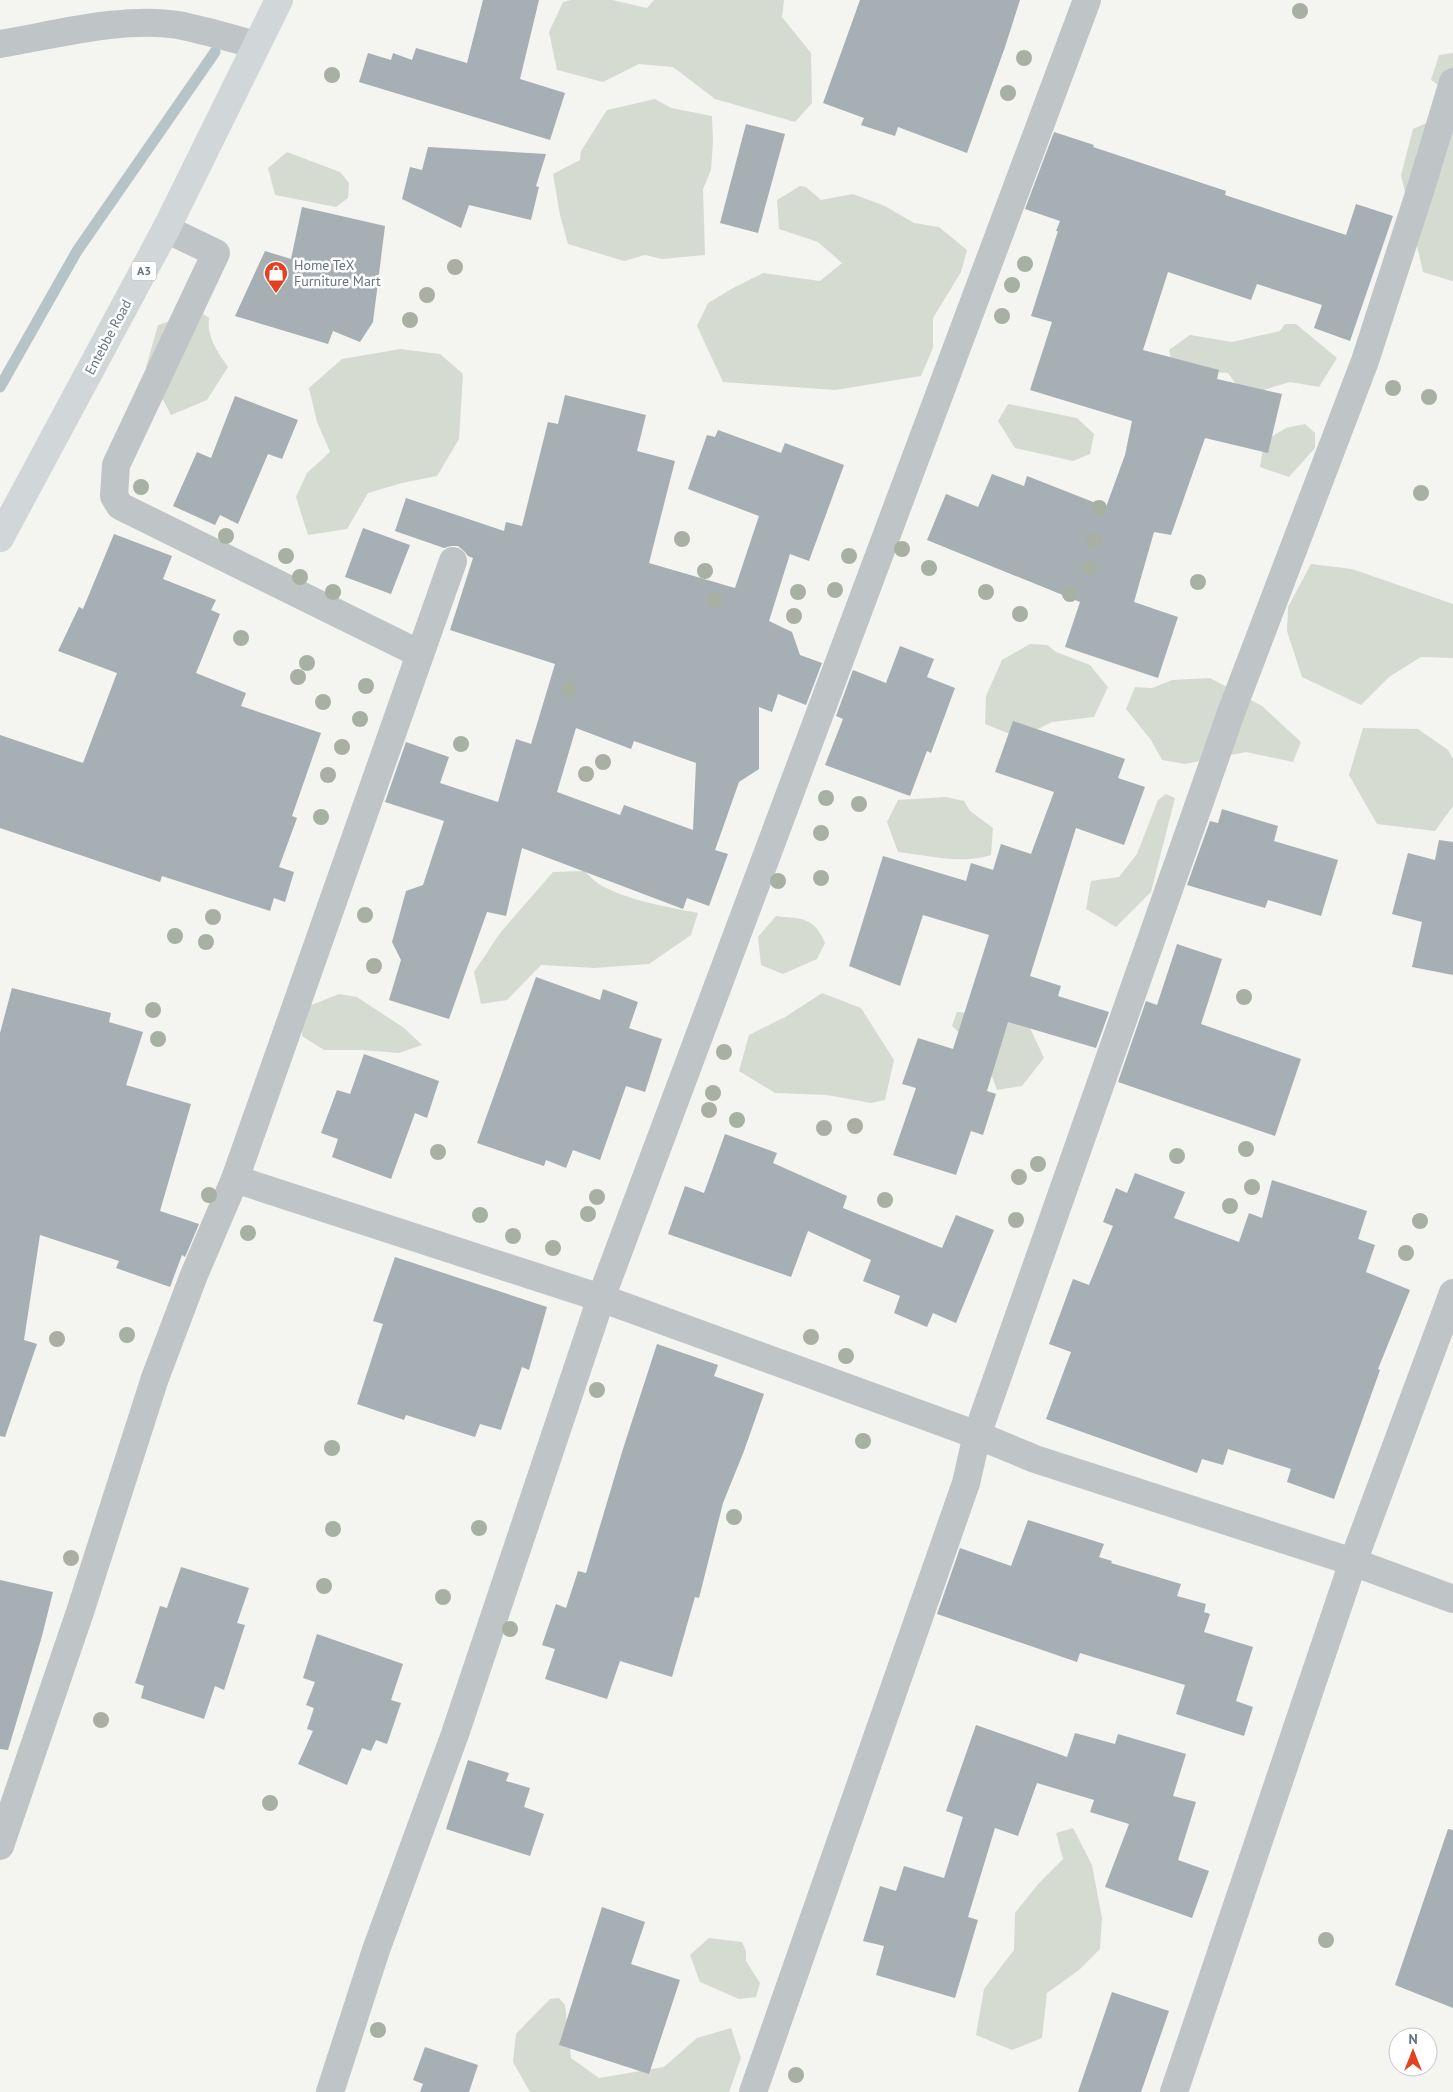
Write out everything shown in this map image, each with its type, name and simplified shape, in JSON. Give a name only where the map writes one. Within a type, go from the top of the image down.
[{"type":"main road","name":"Entebbe Road","points":[[0,538],[166,229],[279,0]]},
{"type":"street","points":[[330,2092],[376,1950],[455,1734],[601,1298],[1087,0]]},
{"type":"street","points":[[0,44],[140,23],[177,25],[256,45]]},
{"type":"street","points":[[753,2092],[966,1483],[977,1435],[1232,710],[1365,361],[1422,188],[1453,82]]},
{"type":"street","points":[[166,229],[216,253],[116,465],[114,496],[120,506],[420,654]]},
{"type":"street","points":[[0,1846],[80,1612],[155,1378],[194,1275],[236,1179],[453,561]]},
{"type":"street","points":[[236,1179],[601,1298],[977,1435],[1035,1459],[1353,1562],[1453,1599]]},
{"type":"street","points":[[1174,2092],[1353,1562],[1453,1293]]},
{"type":"shaded area","points":[[571,0],[612,0],[647,8],[654,0],[784,0],[782,17],[811,53],[812,103],[795,122],[715,99],[673,67],[639,64],[603,82],[557,70],[549,32],[563,2]]},
{"type":"shaded area","points":[[1453,53],[1453,95],[1431,80],[1439,55]]},
{"type":"shaded area","points":[[655,99],[671,108],[712,116],[711,170],[703,189],[705,255],[662,259],[645,255],[624,261],[568,244],[560,215],[553,174],[580,160],[581,151],[607,110]]},
{"type":"shaded area","points":[[1453,111],[1452,281],[1423,272],[1401,175],[1413,129]]},
{"type":"shaded area","points":[[287,152],[340,172],[349,183],[348,198],[336,207],[275,195],[268,168]]},
{"type":"shaded area","points":[[800,186],[806,187],[821,200],[853,194],[885,206],[914,223],[939,227],[967,250],[961,272],[933,318],[933,348],[921,376],[835,390],[723,382],[697,326],[708,303],[763,273],[820,281],[842,263],[818,242],[779,229],[777,200]]},
{"type":"shaded area","points":[[199,311],[209,318],[211,338],[228,367],[207,400],[171,415],[146,367],[158,325]]},
{"type":"shaded area","points":[[1285,324],[1296,324],[1337,358],[1319,387],[1290,382],[1244,396],[1228,373],[1173,369],[1169,350],[1190,335],[1232,342],[1280,331]]},
{"type":"shaded area","points":[[400,349],[440,354],[463,374],[459,439],[437,476],[402,483],[368,493],[347,529],[308,535],[296,497],[307,473],[330,452],[317,422],[309,388],[342,359]]},
{"type":"shaded area","points":[[1008,404],[1077,418],[1094,434],[1090,454],[1073,461],[1015,448],[998,421]]},
{"type":"shaded area","points":[[1305,424],[1315,433],[1315,448],[1289,477],[1260,467],[1264,441],[1286,428]]},
{"type":"shaded area","points":[[1311,564],[1352,569],[1453,604],[1453,658],[1421,657],[1389,677],[1361,705],[1302,677],[1287,631],[1288,607]]},
{"type":"shaded area","points":[[1030,644],[1047,645],[1056,652],[1090,665],[1108,687],[1094,717],[1052,722],[1020,738],[985,724],[986,696],[1002,660]]},
{"type":"shaded area","points":[[1210,678],[1262,706],[1301,742],[1293,762],[1246,752],[1185,764],[1162,760],[1151,740],[1126,709],[1135,687],[1152,688],[1172,680]]},
{"type":"shaded area","points":[[1363,728],[1418,729],[1448,750],[1453,759],[1453,806],[1435,831],[1377,824],[1349,775]]},
{"type":"shaded area","points":[[1166,794],[1175,798],[1151,892],[1116,927],[1086,909],[1091,881],[1119,877],[1137,854],[1158,800]]},
{"type":"shaded area","points":[[946,797],[964,801],[970,811],[993,828],[991,855],[980,858],[956,859],[898,852],[887,822],[898,800]]},
{"type":"shaded area","points":[[584,871],[609,890],[647,902],[698,913],[691,935],[649,964],[594,968],[541,965],[507,1000],[481,1004],[474,972],[500,933],[553,872]]},
{"type":"shaded area","points":[[776,916],[806,920],[816,928],[825,943],[817,959],[783,974],[761,965],[758,937]]},
{"type":"shaded area","points":[[822,993],[861,1008],[894,1060],[885,1100],[871,1103],[827,1095],[775,1093],[739,1071],[749,1035],[785,1017]]},
{"type":"shaded area","points":[[339,994],[357,997],[404,1028],[422,1045],[399,1053],[324,1050],[302,1036],[304,1008]]},
{"type":"shaded area","points":[[957,1012],[995,1015],[1030,1028],[1044,1058],[1022,1086],[997,1090],[985,1056],[952,1026]]},
{"type":"shaded area","points":[[1073,1828],[1092,1865],[1102,1918],[1100,1949],[1079,1970],[1047,1993],[1042,2038],[1012,2050],[976,2035],[984,1989],[1014,1950],[1015,1913],[1039,1883],[1063,1859],[1056,1833]]},
{"type":"shaded area","points":[[709,1938],[742,1942],[746,1951],[746,1961],[760,1983],[756,1997],[739,1999],[700,1982],[690,1955]]},
{"type":"shaded area","points":[[559,1998],[565,2005],[571,2058],[599,2078],[664,2067],[697,2038],[731,2028],[741,2058],[729,2092],[530,2092],[513,2062],[516,2034],[550,1999]]},
{"type":"building","points":[[483,0],[539,0],[520,79],[565,93],[550,140],[359,82],[368,53],[391,60],[393,53],[412,60],[416,48],[467,63]]},
{"type":"building","points":[[860,0],[1020,0],[967,153],[898,127],[895,136],[861,125],[864,118],[823,103]]},
{"type":"building","points":[[746,124],[785,134],[758,233],[720,223]]},
{"type":"building","points":[[1054,132],[1094,145],[1093,147],[1226,191],[1225,195],[1346,235],[1356,204],[1393,216],[1350,341],[1314,328],[1322,305],[1257,284],[1251,300],[1168,272],[1143,350],[1219,370],[1217,379],[1282,394],[1268,453],[1205,438],[1171,535],[1154,532],[1134,602],[1178,617],[1158,678],[1065,647],[1080,602],[927,540],[946,494],[978,507],[992,474],[1024,486],[1027,476],[1106,507],[1125,455],[1132,421],[1030,390],[1052,322],[1031,316],[1060,221],[1025,209]]},
{"type":"building","points":[[428,147],[546,154],[536,186],[539,187],[531,220],[469,205],[461,228],[402,199],[410,167],[422,170]]},
{"type":"building","points":[[302,207],[385,226],[373,322],[360,342],[333,331],[328,344],[235,316],[265,251],[291,259]]},
{"type":"building","points":[[565,395],[646,415],[637,451],[675,461],[649,563],[735,588],[759,516],[688,489],[707,435],[715,437],[718,430],[781,453],[785,443],[844,465],[809,561],[790,554],[769,621],[792,632],[800,655],[822,663],[806,705],[778,694],[772,712],[759,707],[759,769],[739,782],[715,850],[728,854],[709,906],[687,898],[683,909],[522,848],[506,916],[487,912],[449,1019],[389,1000],[401,960],[392,942],[406,891],[423,885],[444,821],[385,802],[406,742],[449,757],[440,783],[498,802],[516,739],[531,744],[555,664],[450,630],[473,558],[468,556],[458,546],[444,548],[395,531],[406,498],[504,531],[506,522],[522,526],[548,422],[558,424]],"holes":[[[576,728],[631,749],[634,741],[696,763],[693,830],[624,805],[620,815],[557,792]]]},
{"type":"building","points":[[235,396],[298,420],[282,459],[268,454],[238,524],[220,515],[215,525],[173,506],[197,452],[211,458]]},
{"type":"building","points":[[363,528],[410,545],[391,594],[345,577]]},
{"type":"building","points":[[114,534],[172,556],[163,579],[216,600],[211,610],[220,614],[196,673],[246,693],[241,706],[321,733],[292,816],[297,818],[279,867],[294,872],[285,902],[274,898],[270,911],[162,876],[160,882],[0,828],[0,735],[83,763],[117,673],[58,651],[79,607],[83,609]]},
{"type":"building","points":[[900,646],[934,659],[927,677],[955,688],[931,753],[927,751],[910,796],[825,765],[843,719],[836,716],[853,670],[886,683]]},
{"type":"building","points":[[1013,721],[1125,759],[1118,778],[1145,787],[1124,845],[1076,828],[1030,976],[1061,986],[1058,996],[1109,1012],[1096,1048],[1008,1022],[987,1091],[996,1094],[983,1135],[971,1131],[956,1175],[893,1155],[916,1088],[902,1084],[918,1038],[953,1049],[989,935],[923,915],[900,986],[849,966],[883,856],[966,881],[971,863],[993,870],[1001,844],[1031,854],[1054,792],[995,772]]},
{"type":"building","points":[[1222,809],[1278,826],[1274,841],[1338,860],[1321,916],[1268,900],[1265,908],[1187,885],[1210,821],[1218,823]]},
{"type":"building","points":[[1439,840],[1453,842],[1453,975],[1412,967],[1422,922],[1392,914],[1408,853],[1435,860]]},
{"type":"building","points":[[1177,944],[1222,959],[1201,1024],[1301,1059],[1275,1136],[1118,1082],[1146,1001],[1157,1005]]},
{"type":"building","points":[[536,977],[600,1000],[603,989],[638,1002],[629,1028],[662,1039],[645,1092],[626,1086],[600,1160],[573,1150],[566,1168],[546,1160],[544,1166],[477,1143]]},
{"type":"building","points":[[12,988],[111,1013],[109,1022],[143,1032],[126,1085],[191,1104],[160,1211],[199,1224],[185,1257],[182,1255],[170,1287],[116,1268],[119,1261],[40,1235],[24,1340],[37,1344],[5,1437],[0,1436],[0,1033]]},
{"type":"building","points":[[364,1054],[439,1081],[427,1118],[415,1113],[391,1179],[332,1157],[338,1139],[321,1133],[337,1090],[350,1094]]},
{"type":"building","points":[[725,1134],[777,1153],[773,1163],[847,1196],[843,1208],[942,1248],[956,1215],[994,1230],[956,1323],[933,1313],[927,1327],[894,1313],[900,1296],[863,1281],[871,1260],[808,1231],[791,1277],[668,1234],[685,1186],[704,1193]]},
{"type":"building","points":[[1135,1173],[1185,1192],[1174,1218],[1239,1242],[1249,1213],[1262,1218],[1272,1180],[1367,1211],[1358,1239],[1375,1245],[1366,1272],[1410,1290],[1378,1369],[1380,1370],[1334,1499],[1287,1482],[1291,1469],[1228,1449],[1223,1465],[1202,1459],[1197,1473],[1046,1419],[1071,1352],[1049,1344],[1073,1279],[1089,1285],[1113,1226],[1103,1222],[1116,1188],[1127,1193]]},
{"type":"building","points":[[395,1257],[547,1307],[529,1370],[522,1367],[501,1430],[480,1424],[475,1437],[406,1415],[404,1420],[357,1404],[383,1324],[373,1321]]},
{"type":"building","points":[[657,1344],[718,1365],[714,1376],[764,1394],[723,1503],[699,1598],[695,1597],[672,1677],[620,1661],[607,1699],[545,1679],[555,1649],[542,1645],[556,1604],[566,1608],[578,1571],[586,1573]]},
{"type":"building","points":[[1028,1520],[1104,1544],[1099,1557],[1112,1561],[1111,1563],[1181,1584],[1177,1596],[1206,1604],[1204,1612],[1210,1614],[1204,1632],[1253,1647],[1236,1701],[1253,1707],[1244,1736],[1176,1714],[1185,1685],[1080,1653],[1077,1662],[937,1614],[960,1548],[1011,1566]]},
{"type":"building","points":[[181,1567],[249,1588],[237,1623],[245,1625],[224,1690],[215,1686],[204,1719],[141,1698],[144,1686],[135,1683],[160,1606],[167,1608]]},
{"type":"building","points":[[0,1580],[53,1592],[8,1750],[0,1749]]},
{"type":"building","points":[[317,1634],[403,1664],[391,1700],[401,1703],[387,1744],[376,1740],[371,1751],[362,1748],[347,1785],[298,1764],[313,1731],[307,1729],[314,1708],[306,1705],[315,1682],[303,1678]]},
{"type":"building","points":[[976,1725],[1067,1757],[1075,1733],[1115,1744],[1118,1734],[1186,1754],[1173,1796],[1196,1802],[1178,1860],[1209,1871],[1192,1918],[1105,1887],[1129,1824],[1090,1812],[1094,1800],[1037,1783],[1018,1836],[995,1828],[968,1917],[978,1920],[955,1998],[876,1975],[884,1946],[863,1941],[880,1886],[896,1891],[904,1866],[944,1878],[963,1817],[946,1811]]},
{"type":"building","points":[[468,1760],[509,1773],[506,1781],[530,1788],[524,1807],[544,1814],[530,1856],[446,1829]]},
{"type":"building","points":[[1448,1829],[1453,1830],[1453,2008],[1395,1985]]},
{"type":"building","points":[[602,1907],[645,1922],[631,1964],[680,1980],[649,2074],[559,2045]]},
{"type":"building","points":[[1112,1992],[1169,2011],[1141,2092],[1078,2092]]},
{"type":"building","points":[[425,2047],[478,2065],[469,2092],[420,2092],[423,2084],[413,2080]]},
{"type":"waterway","points":[[0,387],[77,251],[215,52]]},
{"type":"place","name":"Home TeX Furniture Mart","points":[[276,294]]}]
